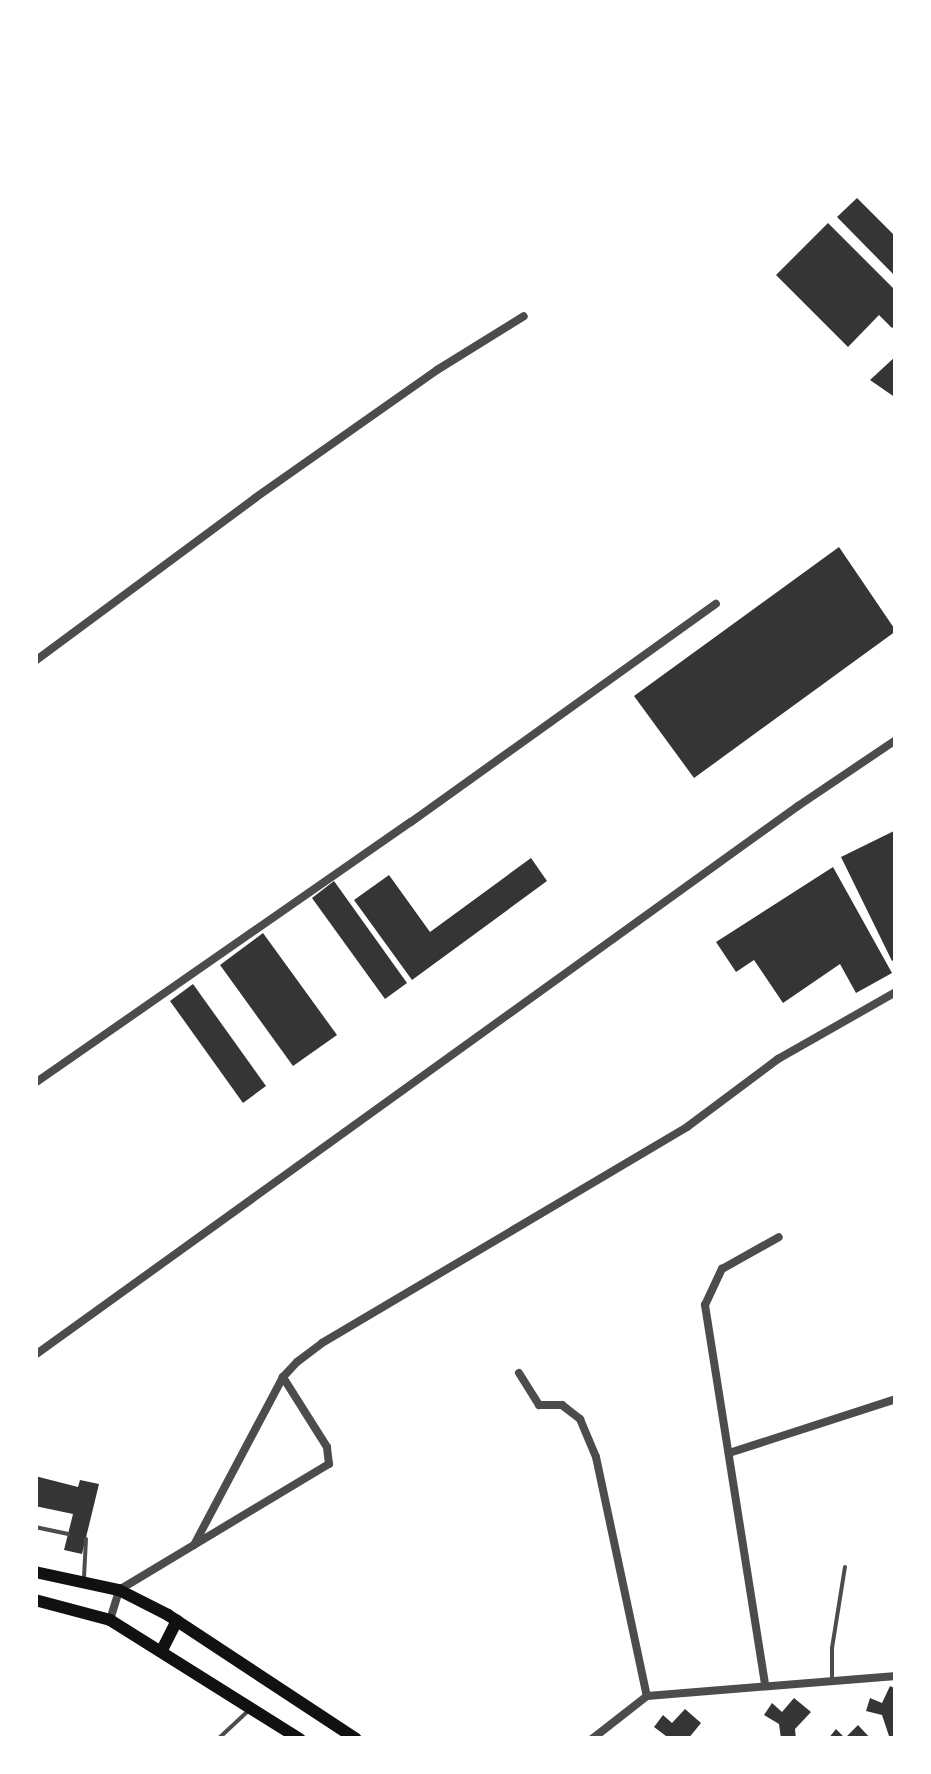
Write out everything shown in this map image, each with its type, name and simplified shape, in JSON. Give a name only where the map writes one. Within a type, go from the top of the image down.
[{"type":"main road","points":[[35,1572],[119,1590],[177,1621],[356,1739]]},
{"type":"main road","points":[[35,1600],[110,1620],[300,1739]]},
{"type":"main road","points":[[162,1650],[177,1621]]},
{"type":"street","points":[[35,661],[436,370],[524,316]]},
{"type":"street","points":[[35,1083],[412,822],[716,604]]},
{"type":"street","points":[[35,1355],[798,806],[896,740]]},
{"type":"street","points":[[194,1545],[283,1377],[322,1343],[687,1127],[778,1059],[896,992]]},
{"type":"street","points":[[765,1684],[705,1304],[722,1269],[779,1237]]},
{"type":"street","points":[[519,1374],[539,1405],[562,1405],[580,1419],[596,1456],[646,1696]]},
{"type":"street","points":[[110,1620],[119,1590],[329,1464],[327,1447],[283,1377]]},
{"type":"street","points":[[728,1453],[896,1398]]},
{"type":"street","points":[[592,1739],[646,1696],[896,1676]]},
{"type":"lane","points":[[35,1527],[68,1534]]},
{"type":"lane","points":[[84,1582],[86,1538]]},
{"type":"lane","points":[[832,1680],[832,1648],[845,1566]]},
{"type":"lane","points":[[218,1739],[252,1707]]},
{"type":"building","points":[[857,198],[896,237],[896,277],[837,217]]},
{"type":"building","points":[[828,223],[896,291],[896,324],[892,328],[879,315],[848,347],[776,275]]},
{"type":"building","points":[[896,356],[896,398],[870,380]]},
{"type":"building","points":[[839,547],[896,631],[694,778],[634,696]]},
{"type":"building","points":[[896,830],[896,959],[892,961],[841,857]]},
{"type":"building","points":[[531,858],[547,881],[412,980],[354,900],[389,875],[430,932]]},
{"type":"building","points":[[833,867],[892,973],[856,993],[840,964],[783,1003],[754,960],[736,972],[716,942]]},
{"type":"building","points":[[334,881],[407,983],[385,999],[312,898]]},
{"type":"building","points":[[263,933],[337,1035],[293,1066],[220,965]]},
{"type":"building","points":[[193,984],[266,1086],[243,1103],[170,1001]]},
{"type":"building","points":[[35,1476],[78,1487],[80,1480],[99,1484],[82,1554],[64,1550],[73,1514],[35,1506]]},
{"type":"building","points":[[890,1686],[896,1689],[896,1739],[890,1739],[882,1715],[866,1711],[870,1698],[882,1703]]},
{"type":"building","points":[[794,1698],[811,1712],[795,1729],[796,1739],[781,1739],[779,1724],[764,1715],[772,1703],[782,1712]]},
{"type":"building","points":[[685,1709],[701,1723],[688,1739],[670,1739],[654,1727],[663,1715],[672,1723]]},
{"type":"building","points":[[858,1725],[871,1739],[828,1739],[836,1729],[845,1738]]}]
